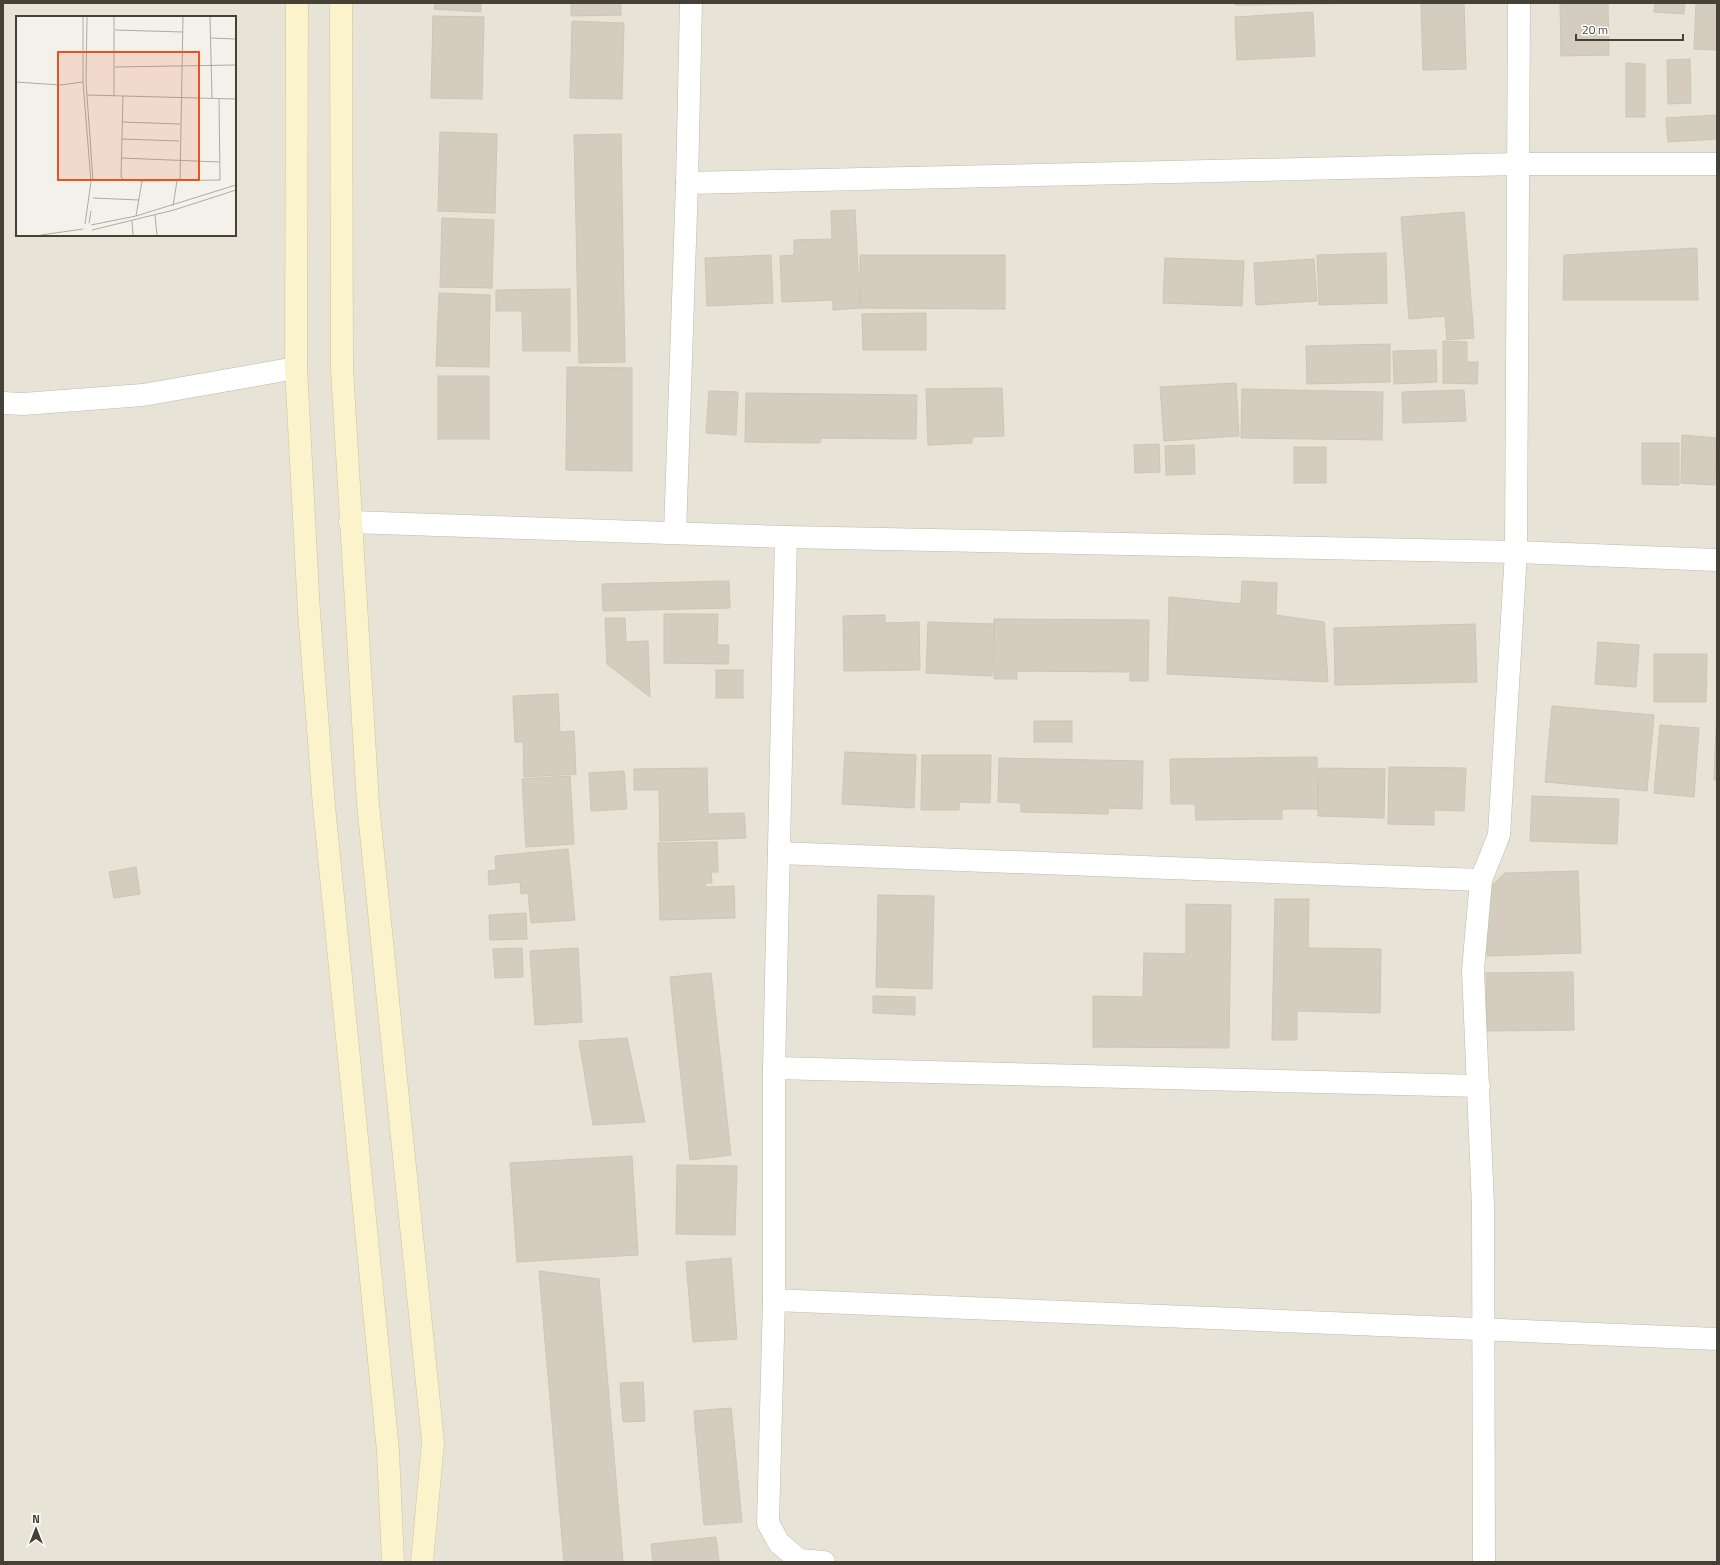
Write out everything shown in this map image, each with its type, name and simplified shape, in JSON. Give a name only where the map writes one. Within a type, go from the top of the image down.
[{"type":"main road","points":[[298,3],[296,368],[309,612],[324,806],[388,1451],[393,1562]]},
{"type":"main road","points":[[341,3],[342,369],[368,804],[433,1442],[422,1562]]},
{"type":"street","points":[[675,533],[687,183],[691,3]]},
{"type":"street","points":[[1484,1562],[1483,1206],[1473,970],[1481,880],[1499,835],[1516,552],[1519,3]]},
{"type":"street","points":[[687,183],[1518,164],[1717,164]]},
{"type":"street","points":[[3,403],[23,404],[143,395],[296,368]]},
{"type":"street","points":[[350,522],[786,537],[1516,552],[1717,560]]},
{"type":"street","points":[[786,537],[774,1068],[774,1300],[768,1523],[779,1543],[799,1560],[824,1562]]},
{"type":"street","points":[[779,853],[1481,880]]},
{"type":"street","points":[[774,1068],[1479,1086]]},
{"type":"street","points":[[774,1300],[1717,1339]]},
{"type":"shaded area","points":[[3,3],[1717,3],[1717,1562],[3,1562]]},
{"type":"building","points":[[435,3],[481,3],[481,12],[434,9]]},
{"type":"building","points":[[571,3],[621,3],[621,15],[571,16]]},
{"type":"building","points":[[1235,3],[1385,3],[1235,5]]},
{"type":"building","points":[[1421,3],[1464,3],[1466,69],[1423,70]]},
{"type":"building","points":[[1560,3],[1608,3],[1609,55],[1561,56]]},
{"type":"building","points":[[1655,3],[1685,3],[1684,14],[1654,12]]},
{"type":"building","points":[[1696,3],[1717,3],[1717,50],[1694,49]]},
{"type":"building","points":[[1313,12],[1315,56],[1237,60],[1235,17]]},
{"type":"building","points":[[433,16],[484,17],[482,99],[431,98]]},
{"type":"building","points":[[572,21],[624,23],[622,99],[570,98]]},
{"type":"building","points":[[1690,59],[1691,103],[1668,104],[1667,60]]},
{"type":"building","points":[[1626,63],[1645,64],[1645,117],[1626,117]]},
{"type":"building","points":[[1717,115],[1717,139],[1668,142],[1666,118]]},
{"type":"building","points":[[440,132],[497,134],[495,213],[438,211]]},
{"type":"building","points":[[621,134],[625,362],[579,363],[574,135]]},
{"type":"building","points":[[855,210],[860,308],[833,310],[833,300],[782,302],[780,256],[794,255],[794,240],[832,239],[831,211]]},
{"type":"building","points":[[1464,212],[1474,338],[1447,340],[1445,316],[1409,319],[1401,217]]},
{"type":"building","points":[[442,218],[494,220],[492,288],[440,287]]},
{"type":"building","points":[[1697,248],[1698,300],[1563,300],[1564,255]]},
{"type":"building","points":[[1386,253],[1387,303],[1319,305],[1317,255]]},
{"type":"building","points":[[771,255],[773,303],[707,306],[705,258]]},
{"type":"building","points":[[860,255],[1005,255],[1005,309],[860,308]]},
{"type":"building","points":[[1165,258],[1244,261],[1242,306],[1163,303]]},
{"type":"building","points":[[1314,259],[1317,301],[1256,305],[1254,263]]},
{"type":"building","points":[[570,289],[570,351],[523,351],[522,311],[496,311],[496,290]]},
{"type":"building","points":[[439,293],[490,295],[489,367],[436,366]]},
{"type":"building","points":[[926,313],[926,350],[863,350],[862,314]]},
{"type":"building","points":[[1443,341],[1467,342],[1467,362],[1478,362],[1477,384],[1443,383]]},
{"type":"building","points":[[1390,344],[1390,382],[1307,384],[1306,346]]},
{"type":"building","points":[[1436,350],[1437,382],[1394,384],[1393,351]]},
{"type":"building","points":[[567,367],[632,368],[632,471],[566,470]]},
{"type":"building","points":[[438,376],[489,376],[489,439],[438,439]]},
{"type":"building","points":[[1236,383],[1239,436],[1164,441],[1160,387]]},
{"type":"building","points":[[1002,388],[1004,436],[972,437],[972,443],[928,445],[926,389]]},
{"type":"building","points":[[1242,389],[1383,392],[1382,440],[1241,438]]},
{"type":"building","points":[[1464,390],[1466,421],[1403,423],[1402,392]]},
{"type":"building","points":[[709,391],[738,392],[736,435],[706,433]]},
{"type":"building","points":[[746,393],[917,395],[916,439],[821,438],[820,443],[745,442]]},
{"type":"building","points":[[1682,435],[1716,438],[1715,485],[1681,483]]},
{"type":"building","points":[[1642,443],[1679,443],[1679,485],[1642,484]]},
{"type":"building","points":[[1159,444],[1160,472],[1135,473],[1134,445]]},
{"type":"building","points":[[1194,445],[1195,474],[1166,475],[1165,446]]},
{"type":"building","points":[[1294,447],[1326,447],[1326,483],[1294,483]]},
{"type":"building","points":[[729,581],[730,608],[603,611],[602,584]]},
{"type":"building","points":[[1242,581],[1277,583],[1276,615],[1324,622],[1328,682],[1167,674],[1169,597],[1241,604]]},
{"type":"building","points":[[664,614],[718,614],[717,645],[729,645],[728,664],[664,663]]},
{"type":"building","points":[[885,615],[885,623],[919,622],[920,670],[844,671],[843,616]]},
{"type":"building","points":[[605,618],[625,618],[626,642],[648,641],[650,697],[607,664]]},
{"type":"building","points":[[994,619],[1149,620],[1148,681],[1130,681],[1130,672],[1017,671],[1017,679],[994,679]]},
{"type":"building","points":[[928,622],[994,624],[992,676],[926,673]]},
{"type":"building","points":[[1475,624],[1477,682],[1335,685],[1334,628]]},
{"type":"building","points":[[1598,642],[1639,645],[1636,687],[1595,684]]},
{"type":"building","points":[[1654,654],[1707,654],[1706,702],[1654,702]]},
{"type":"building","points":[[716,670],[743,670],[743,698],[716,698]]},
{"type":"building","points":[[558,694],[560,732],[574,731],[576,774],[524,777],[523,742],[515,742],[513,696]]},
{"type":"building","points":[[1717,704],[1717,780],[1714,780]]},
{"type":"building","points":[[1552,706],[1654,715],[1647,791],[1545,782]]},
{"type":"building","points":[[1034,721],[1072,721],[1072,742],[1034,742]]},
{"type":"building","points":[[1660,725],[1699,728],[1694,797],[1654,793]]},
{"type":"building","points":[[845,752],[916,755],[914,808],[842,804]]},
{"type":"building","points":[[922,755],[991,755],[990,803],[959,802],[959,810],[921,810]]},
{"type":"building","points":[[1317,757],[1318,809],[1282,809],[1282,819],[1196,820],[1195,804],[1171,804],[1170,759]]},
{"type":"building","points":[[999,758],[1143,761],[1142,809],[1108,808],[1108,814],[1021,812],[1021,803],[998,802]]},
{"type":"building","points":[[1389,767],[1466,768],[1464,811],[1434,810],[1434,825],[1388,824]]},
{"type":"building","points":[[707,768],[708,814],[744,813],[746,838],[660,841],[659,790],[634,790],[634,769]]},
{"type":"building","points":[[1319,768],[1385,769],[1384,818],[1318,816]]},
{"type":"building","points":[[624,771],[627,809],[591,811],[589,773]]},
{"type":"building","points":[[570,776],[574,844],[526,847],[522,779]]},
{"type":"building","points":[[1532,796],[1619,799],[1617,844],[1530,841]]},
{"type":"building","points":[[717,842],[718,872],[711,872],[712,883],[706,883],[706,887],[734,886],[735,918],[660,920],[658,843]]},
{"type":"building","points":[[568,849],[575,920],[531,923],[528,893],[521,894],[520,882],[489,885],[488,871],[496,870],[495,856]]},
{"type":"building","points":[[136,867],[140,894],[114,898],[109,872]]},
{"type":"building","points":[[1578,871],[1581,953],[1487,956],[1486,891],[1505,873]]},
{"type":"building","points":[[878,895],[934,896],[932,989],[876,987]]},
{"type":"building","points":[[1275,899],[1309,899],[1308,948],[1381,949],[1380,1013],[1297,1011],[1297,1040],[1272,1040]]},
{"type":"building","points":[[1186,904],[1231,905],[1229,1048],[1093,1047],[1093,996],[1143,997],[1144,953],[1186,954]]},
{"type":"building","points":[[526,913],[527,939],[490,940],[489,915]]},
{"type":"building","points":[[522,948],[523,977],[495,978],[493,949]]},
{"type":"building","points":[[578,948],[582,1022],[535,1025],[530,951]]},
{"type":"building","points":[[1573,972],[1574,1030],[1487,1031],[1486,973]]},
{"type":"building","points":[[711,973],[731,1155],[690,1160],[670,977]]},
{"type":"building","points":[[873,996],[915,997],[915,1015],[873,1013]]},
{"type":"building","points":[[627,1038],[645,1122],[593,1125],[579,1041]]},
{"type":"building","points":[[632,1156],[638,1255],[517,1262],[510,1163]]},
{"type":"building","points":[[677,1165],[737,1166],[735,1235],[676,1234]]},
{"type":"building","points":[[731,1258],[737,1339],[693,1342],[686,1262]]},
{"type":"building","points":[[539,1271],[599,1279],[623,1562],[564,1562]]},
{"type":"building","points":[[643,1382],[645,1421],[623,1422],[620,1383]]},
{"type":"building","points":[[731,1408],[742,1522],[704,1525],[694,1411]]},
{"type":"building","points":[[716,1537],[719,1562],[653,1562],[651,1544]]}]
